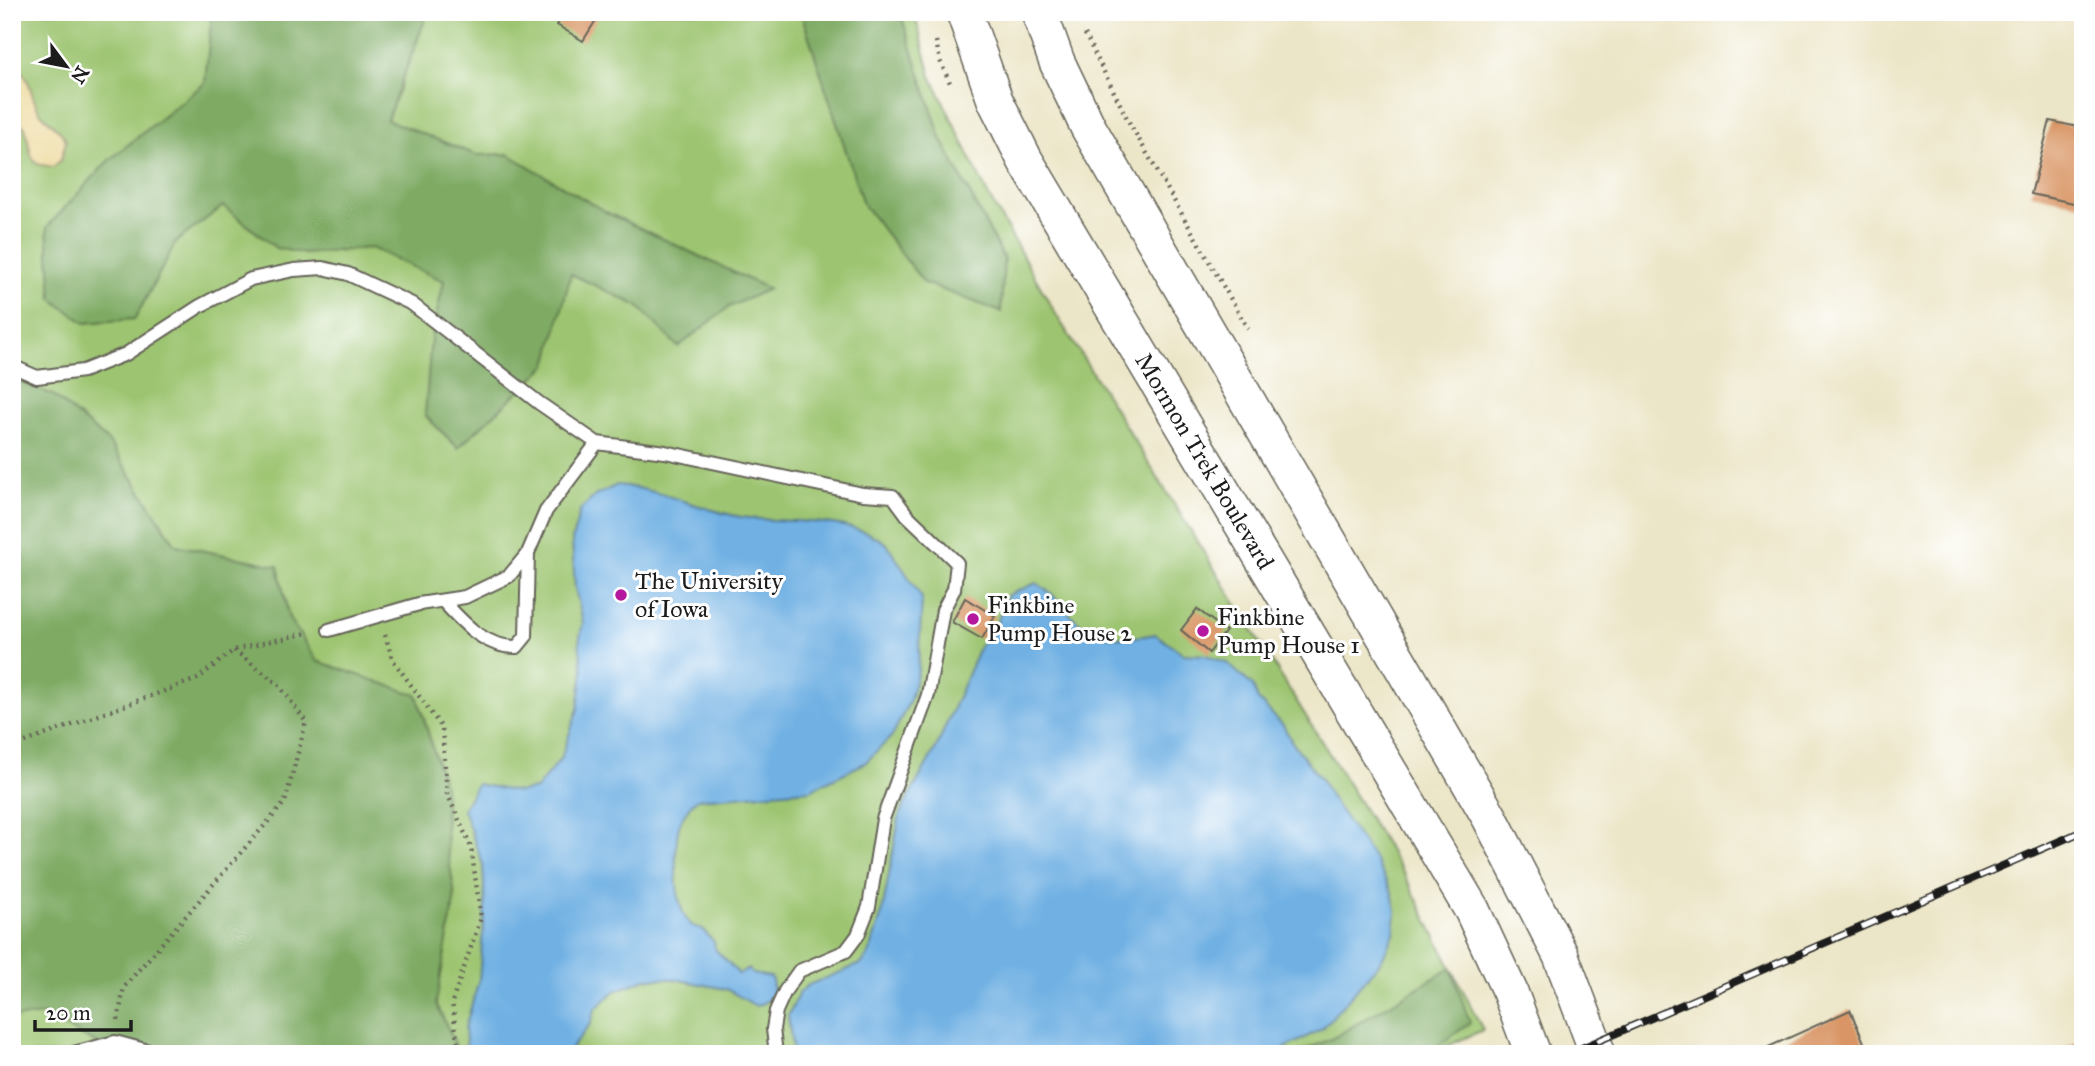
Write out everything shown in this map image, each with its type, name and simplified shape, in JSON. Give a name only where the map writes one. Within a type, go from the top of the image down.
[{"type":"main road","name":"Mormon Trek Boulevard","points":[[964,12],[995,100],[1025,160],[1472,910],[1510,992],[1532,1054]]},
{"type":"main road","points":[[1039,12],[1056,62],[1088,127],[1490,818],[1561,956],[1597,1050]]},
{"type":"lane","points":[[12,366],[37,377],[83,371],[126,354],[200,306],[251,279],[294,270],[323,268],[348,274],[412,303],[539,403],[597,443],[664,452],[863,494],[893,496],[906,515],[957,563],[954,589],[943,610],[928,695],[883,819],[869,907],[858,935],[846,951],[799,971],[785,991],[772,1029],[776,1054]]},
{"type":"lane","points":[[329,629],[419,604],[465,597],[509,576],[528,553],[546,511],[597,443]]},
{"type":"lane","points":[[444,602],[479,635],[500,647],[517,647],[526,636],[528,553]]},
{"type":"lane","points":[[70,1054],[114,1042],[160,1054]]},
{"type":"path","points":[[379,615],[393,660],[442,728],[447,793],[471,847],[481,918],[452,1002],[459,1054]]},
{"type":"path","points":[[12,747],[197,679],[234,650],[266,640],[329,629]]},
{"type":"path","points":[[114,1042],[124,987],[285,802],[306,722],[279,685],[234,650]]},
{"type":"green space","name":"The University of Iowa","points":[[12,12],[914,12],[931,76],[988,195],[1057,316],[1404,874],[1483,1030],[1429,1054],[12,1054]]},
{"type":"green space","points":[[212,12],[428,12],[387,120],[477,155],[508,154],[606,212],[769,289],[729,307],[678,347],[638,306],[571,274],[547,365],[458,448],[425,415],[431,338],[444,281],[371,248],[305,254],[276,248],[223,206],[176,242],[135,319],[85,323],[52,299],[47,227],[108,161],[205,83]]},
{"type":"green space","points":[[801,12],[900,12],[941,138],[1004,259],[1001,312],[924,283],[863,204]]},
{"type":"green space","points":[[12,378],[53,395],[109,442],[176,545],[278,566],[289,618],[317,661],[417,695],[444,786],[447,848],[455,896],[436,1003],[460,1054],[116,1054],[43,1015],[12,1018]]},
{"type":"green space","points":[[1451,968],[1470,1023],[1427,1054],[1295,1054],[1331,1039]]},
{"type":"sand","points":[[12,66],[24,75],[40,112],[66,140],[61,160],[53,167],[37,164],[31,155],[25,127],[12,118]]},
{"type":"water","points":[[617,485],[741,517],[816,522],[854,528],[887,544],[922,598],[918,671],[910,700],[893,735],[865,763],[810,790],[697,799],[683,818],[677,841],[676,871],[680,903],[685,916],[692,925],[701,928],[714,942],[715,949],[739,974],[749,969],[752,974],[771,977],[773,991],[769,999],[756,1006],[726,989],[674,979],[648,978],[615,991],[595,1009],[591,1023],[567,1054],[467,1054],[465,1028],[479,980],[485,906],[483,865],[463,809],[477,784],[518,792],[536,789],[561,758],[578,709],[583,671],[579,642],[583,622],[575,588],[572,540],[580,510],[596,495]]},
{"type":"water","points":[[1036,583],[1054,596],[1076,620],[1094,631],[1124,637],[1155,634],[1184,654],[1206,655],[1227,663],[1253,686],[1258,700],[1283,725],[1292,742],[1323,782],[1331,798],[1375,860],[1392,892],[1396,911],[1394,934],[1381,961],[1322,1029],[1274,1054],[793,1054],[788,1016],[799,993],[808,985],[861,964],[869,954],[882,913],[900,813],[938,744],[980,645],[992,634],[1008,595]]},
{"type":"building","points":[[565,12],[601,12],[583,41],[557,25]]},
{"type":"building","points":[[2050,121],[2083,128],[2083,205],[2031,194]]},
{"type":"building","name":"Finkbine Pump House 2","points":[[965,598],[995,616],[982,639],[952,622]]},
{"type":"building","name":"Finkbine Pump House 1","points":[[1197,609],[1226,631],[1209,653],[1181,630]]},
{"type":"building","points":[[1850,1010],[1869,1054],[1753,1054]]},
{"type":"building","points":[[2083,1039],[2083,1054],[2052,1054]]},
{"type":"railway","points":[[1568,1054],[2083,831]]},
{"type":"place","name":"The University of Iowa","points":[[621,595]]},
{"type":"place","name":"Finkbine Pump House 2","points":[[973,619]]},
{"type":"place","name":"Finkbine Pump House 1","points":[[1203,631]]}]
